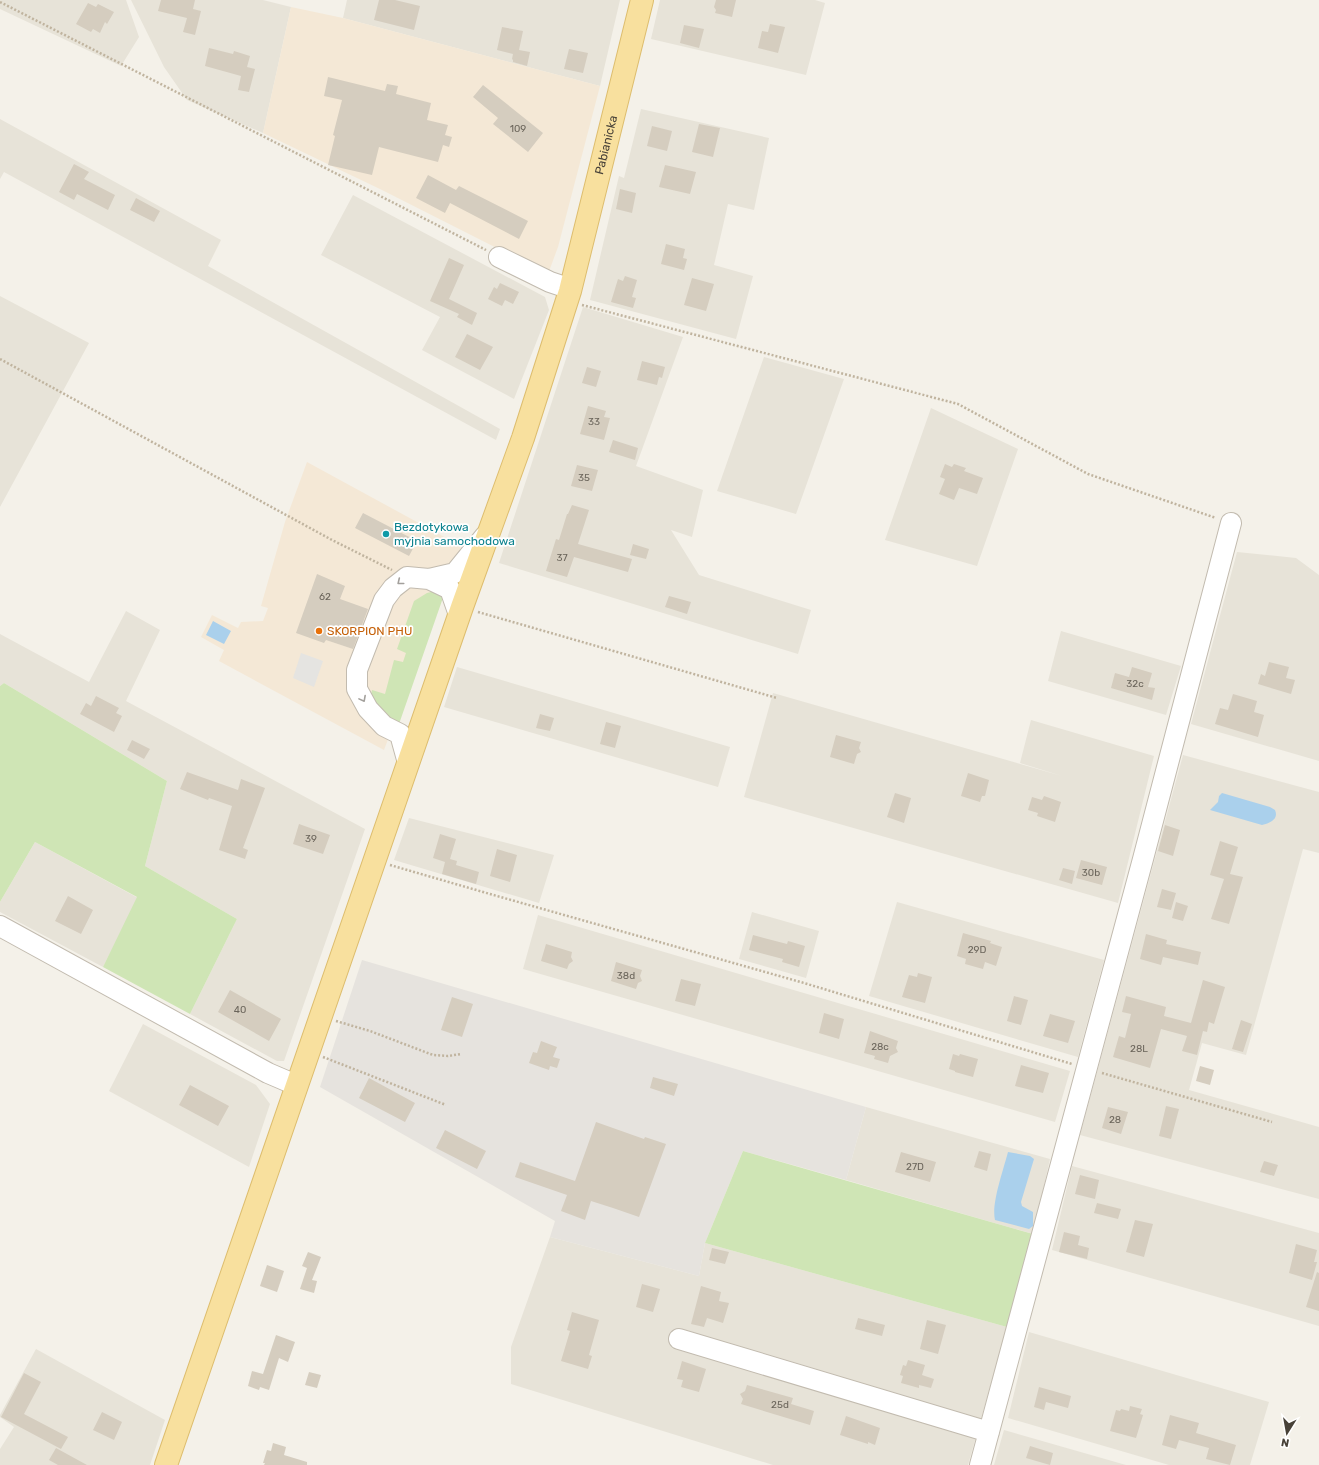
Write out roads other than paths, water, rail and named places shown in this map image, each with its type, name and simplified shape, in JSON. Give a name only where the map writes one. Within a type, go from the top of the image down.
[{"type":"main road","name":"Pabianicka","points":[[166,1465],[374,860],[523,438],[569,293],[642,0]]},
{"type":"street","points":[[499,257],[569,293]]},
{"type":"street","points":[[980,1465],[1143,859],[1231,523]]},
{"type":"street","points":[[428,579],[455,572],[489,531]]},
{"type":"street","points":[[421,726],[400,734],[384,726],[368,709],[357,689],[357,670],[384,600],[393,588],[407,577],[428,579],[450,589],[461,611]]},
{"type":"street","points":[[400,734],[408,763]]},
{"type":"street","points":[[0,926],[268,1073],[296,1085]]},
{"type":"street","points":[[679,1339],[989,1432]]},
{"type":"water","points":[[213,621],[231,631],[224,644],[206,635]]},
{"type":"water","points":[[1222,793],[1270,807],[1275,810],[1276,816],[1271,822],[1262,825],[1210,810],[1218,802],[1219,796]]},
{"type":"water","points":[[1008,1152],[1030,1156],[1034,1159],[1021,1202],[1022,1206],[1033,1212],[1033,1226],[1029,1229],[995,1220],[994,1213],[996,1196]]},
{"type":"place","name":"Bezdotykowa myjnia samochodowa","points":[[386,534]]},
{"type":"place","name":"SKORPION PHU","points":[[319,631]]}]
